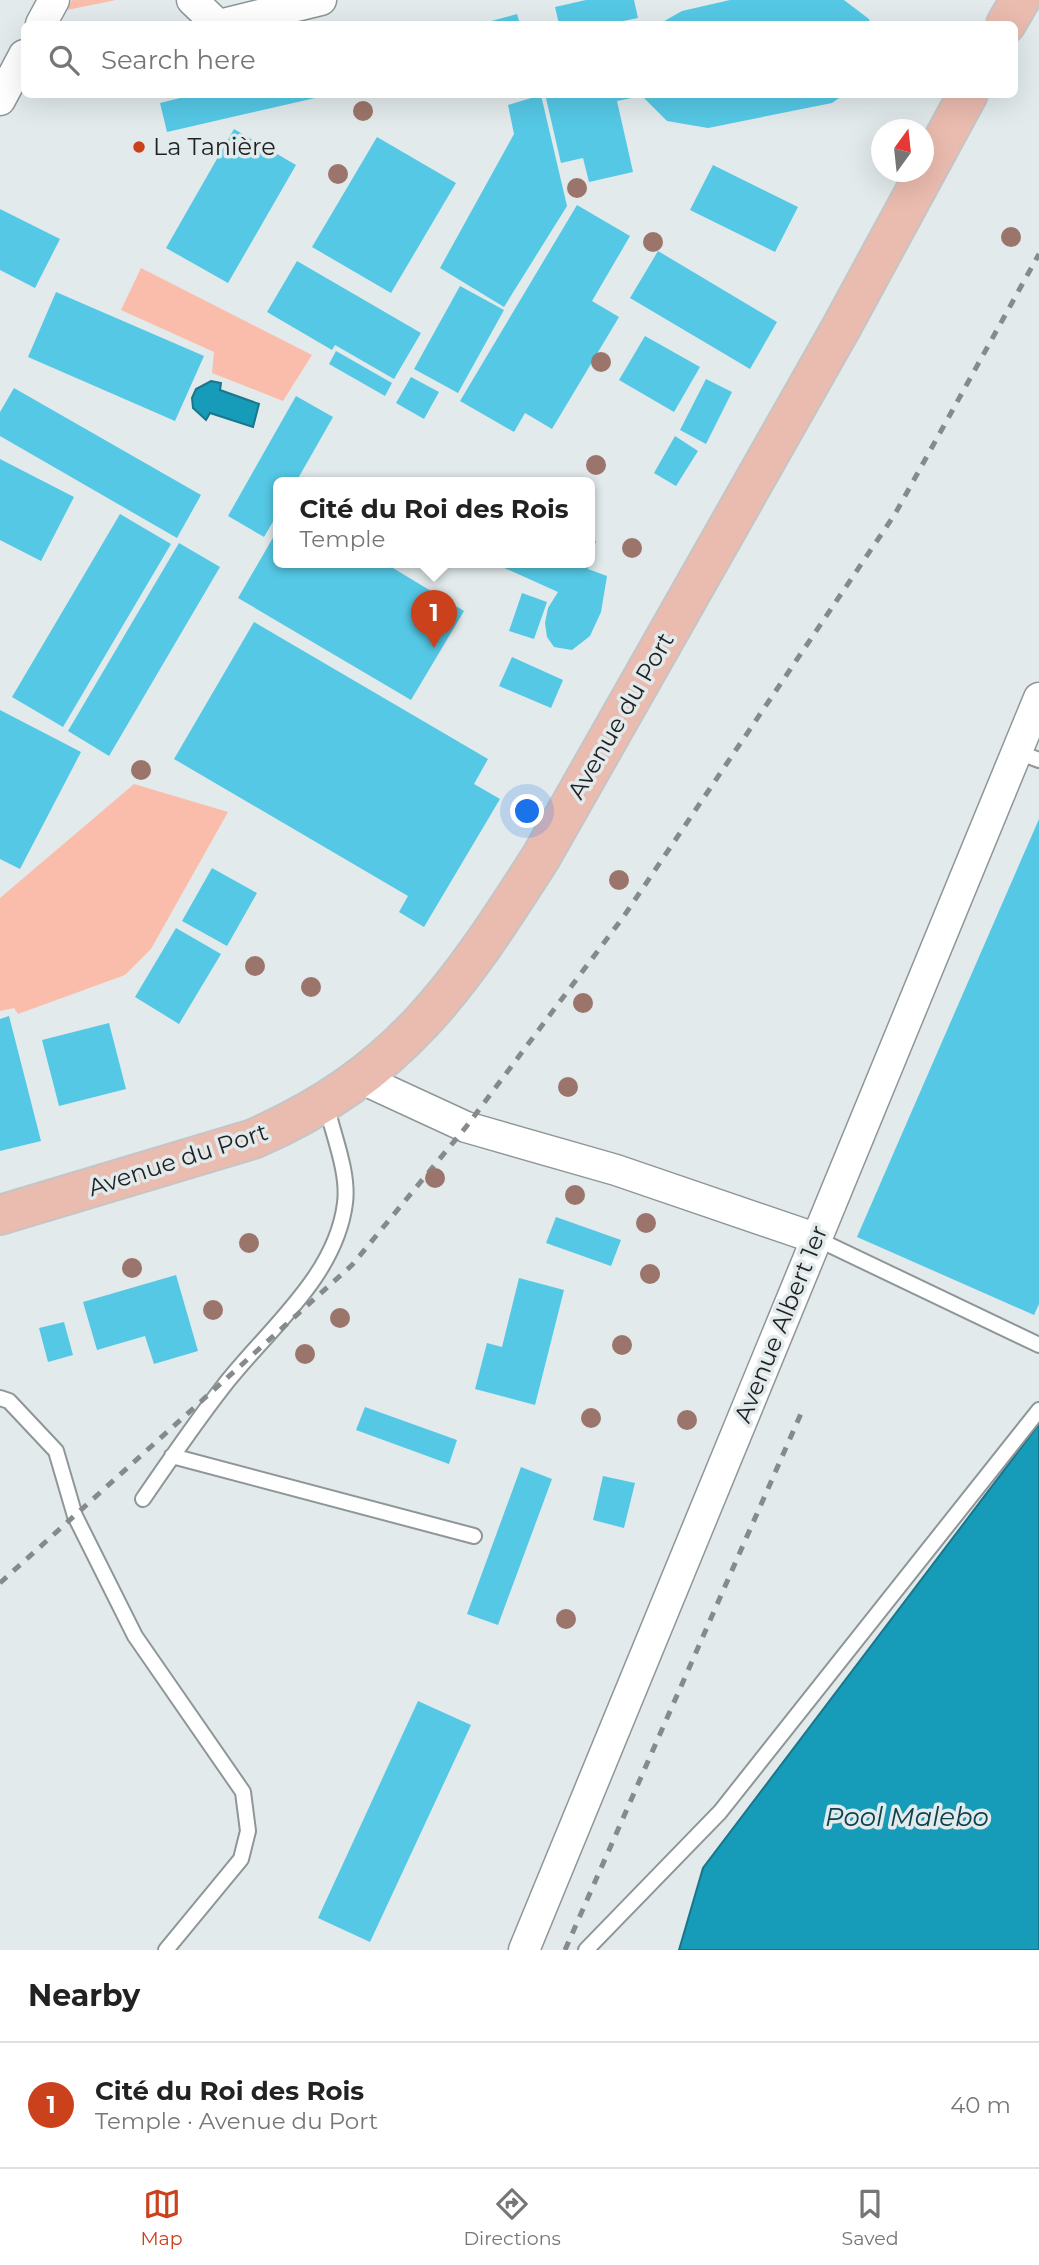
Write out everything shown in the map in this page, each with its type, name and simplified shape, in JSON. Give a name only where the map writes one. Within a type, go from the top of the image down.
[{"type":"main road","points":[[1008,21],[1020,0]]},
{"type":"main road","name":"Avenue du Port","points":[[0,1215],[253,1139],[325,1103],[362,1079],[394,1052],[441,1002],[490,937],[541,857],[841,328],[966,98]]},
{"type":"street","points":[[43,21],[54,0]]},
{"type":"street","points":[[192,0],[213,21]]},
{"type":"street","points":[[235,21],[321,0]]},
{"type":"street","name":"Avenue Albert 1er","points":[[524,1950],[815,1238],[1027,756],[1039,698]]},
{"type":"street","points":[[362,1079],[466,1127],[616,1170],[815,1238]]},
{"type":"lane","points":[[144,1499],[224,1385],[292,1308],[337,1236],[345,1202],[343,1175],[325,1103]]},
{"type":"lane","points":[[815,1238],[1039,1345]]},
{"type":"lane","points":[[0,1398],[9,1401],[55,1451],[75,1516],[135,1636],[243,1792],[248,1831],[242,1859],[166,1950]]},
{"type":"lane","points":[[586,1950],[720,1812],[1039,1410]]},
{"type":"lane","points":[[172,1456],[474,1536]]},
{"type":"shaded area","points":[[72,0],[116,0],[67,10]]},
{"type":"shaded area","points":[[141,268],[312,355],[283,401],[212,373],[214,352],[121,310]]},
{"type":"shaded area","points":[[134,784],[228,812],[151,949],[125,975],[18,1014],[14,1008],[0,1011],[0,898]]},
{"type":"water","points":[[211,381],[221,383],[220,390],[259,404],[253,427],[210,413],[206,420],[193,408],[192,398],[196,389]]},
{"type":"water","name":"Pool Malebo","points":[[1039,1424],[1039,1950],[679,1950],[703,1868]]},
{"type":"building","points":[[586,0],[634,0],[638,18],[623,21],[558,21],[555,7]]},
{"type":"building","points":[[730,0],[844,0],[869,21],[664,21],[682,11]]},
{"type":"building","points":[[517,14],[519,21],[491,21]]},
{"type":"building","points":[[180,98],[315,98],[167,132],[160,103]]},
{"type":"building","points":[[531,98],[542,98],[567,206],[504,307],[440,268],[514,134],[508,105]]},
{"type":"building","points":[[546,98],[632,98],[617,101],[633,172],[589,182],[583,158],[561,163]]},
{"type":"building","points":[[644,98],[839,98],[832,103],[708,128],[667,121]]},
{"type":"building","points":[[234,129],[296,165],[228,283],[166,248]]},
{"type":"building","points":[[377,137],[456,183],[391,293],[312,247]]},
{"type":"building","points":[[713,165],[798,207],[775,252],[690,210]]},
{"type":"building","points":[[577,205],[630,236],[592,301],[619,317],[552,429],[525,413],[514,432],[460,401]]},
{"type":"building","points":[[0,209],[60,239],[35,288],[0,270]]},
{"type":"building","points":[[658,251],[777,322],[750,369],[630,298]]},
{"type":"building","points":[[297,261],[421,333],[394,379],[335,345],[332,350],[267,312]]},
{"type":"building","points":[[460,286],[504,310],[458,393],[414,369]]},
{"type":"building","points":[[56,292],[204,356],[175,421],[28,357]]},
{"type":"building","points":[[645,336],[700,367],[674,412],[619,380]]},
{"type":"building","points":[[336,351],[392,383],[385,396],[329,364]]},
{"type":"building","points":[[411,377],[439,392],[424,419],[396,403]]},
{"type":"building","points":[[706,379],[732,392],[706,444],[680,430]]},
{"type":"building","points":[[14,388],[201,495],[177,538],[0,436],[0,412]]},
{"type":"building","points":[[296,396],[333,417],[299,477],[273,477],[273,522],[264,537],[228,516]]},
{"type":"building","points":[[675,436],[698,451],[676,486],[654,473]]},
{"type":"building","points":[[0,459],[74,497],[41,561],[0,540]]},
{"type":"building","points":[[120,514],[171,544],[63,727],[12,697]]},
{"type":"building","points":[[273,538],[273,568],[393,568],[464,611],[411,700],[238,598]]},
{"type":"building","points":[[179,543],[220,567],[109,756],[68,731]]},
{"type":"building","points":[[504,568],[588,568],[607,576],[601,612],[590,636],[572,650],[554,647],[547,637],[545,623],[548,608],[558,592]]},
{"type":"building","points":[[522,593],[547,602],[534,639],[509,631]]},
{"type":"building","points":[[254,622],[488,759],[474,784],[500,799],[424,927],[399,912],[408,896],[174,759]]},
{"type":"building","points":[[512,657],[563,680],[551,708],[499,686]]},
{"type":"building","points":[[0,710],[81,752],[20,869],[0,859]]},
{"type":"building","points":[[1039,819],[1039,1304],[1034,1315],[857,1237]]},
{"type":"building","points":[[212,868],[257,893],[227,946],[182,921]]},
{"type":"building","points":[[176,928],[221,954],[179,1024],[135,997]]},
{"type":"building","points":[[9,1016],[41,1141],[0,1151],[0,1019]]},
{"type":"building","points":[[109,1023],[126,1089],[59,1106],[42,1040]]},
{"type":"building","points":[[556,1217],[621,1240],[611,1266],[546,1243]]},
{"type":"building","points":[[176,1275],[198,1351],[154,1364],[145,1336],[97,1350],[83,1302]]},
{"type":"building","points":[[519,1278],[564,1290],[535,1405],[475,1389],[487,1343],[502,1347]]},
{"type":"building","points":[[64,1322],[73,1355],[48,1362],[39,1328]]},
{"type":"building","points":[[365,1407],[457,1440],[449,1464],[356,1430]]},
{"type":"building","points":[[521,1467],[552,1479],[498,1625],[467,1614]]},
{"type":"building","points":[[603,1476],[635,1483],[624,1528],[593,1520]]},
{"type":"building","points":[[418,1701],[471,1725],[370,1942],[318,1918]]},
{"type":"railway","points":[[0,1583],[352,1265],[466,1127],[624,916],[895,514],[1039,254]]},
{"type":"railway","points":[[565,1950],[803,1409]]},
{"type":"place","name":"La Tanière","points":[[139,147]]},
{"type":"place","name":"Cité du Roi des Rois","points":[[434,648]]}]
